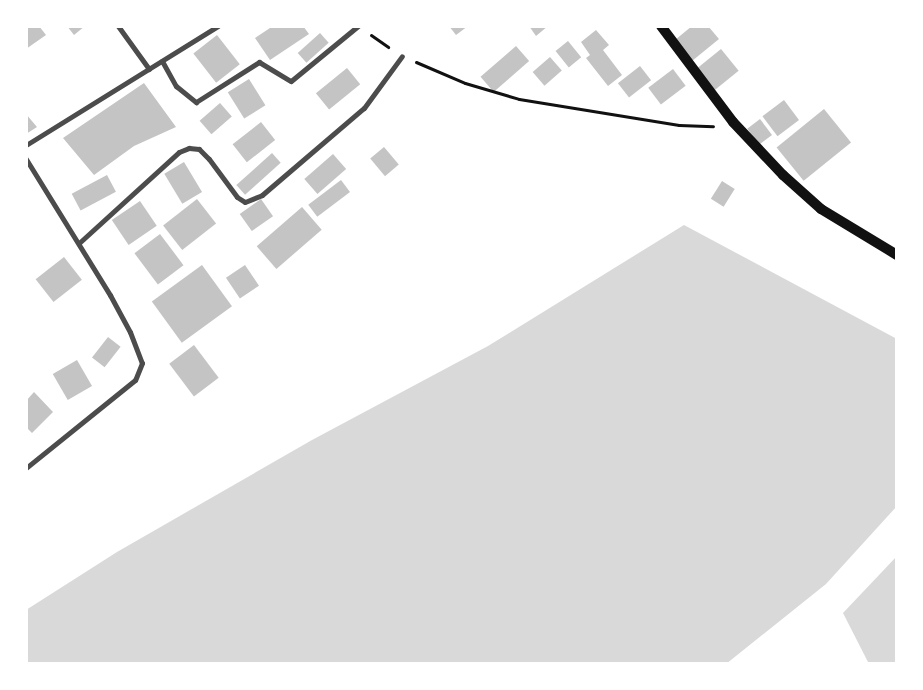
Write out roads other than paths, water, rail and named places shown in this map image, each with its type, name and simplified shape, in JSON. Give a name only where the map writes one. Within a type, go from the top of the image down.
[{"type":"main road","points":[[661,26],[733,122],[783,175],[821,209],[897,255]]},
{"type":"street","points":[[118,26],[149,69]]},
{"type":"street","points":[[26,145],[218,26]]},
{"type":"street","points":[[162,61],[176,86],[196,102],[259,62],[291,80],[358,26]]},
{"type":"street","points":[[79,243],[179,152],[189,148],[199,149],[209,158],[237,197],[245,202],[262,195],[364,108],[402,56]]},
{"type":"street","points":[[26,159],[79,243],[130,332],[142,363],[135,380],[26,468]]}]
